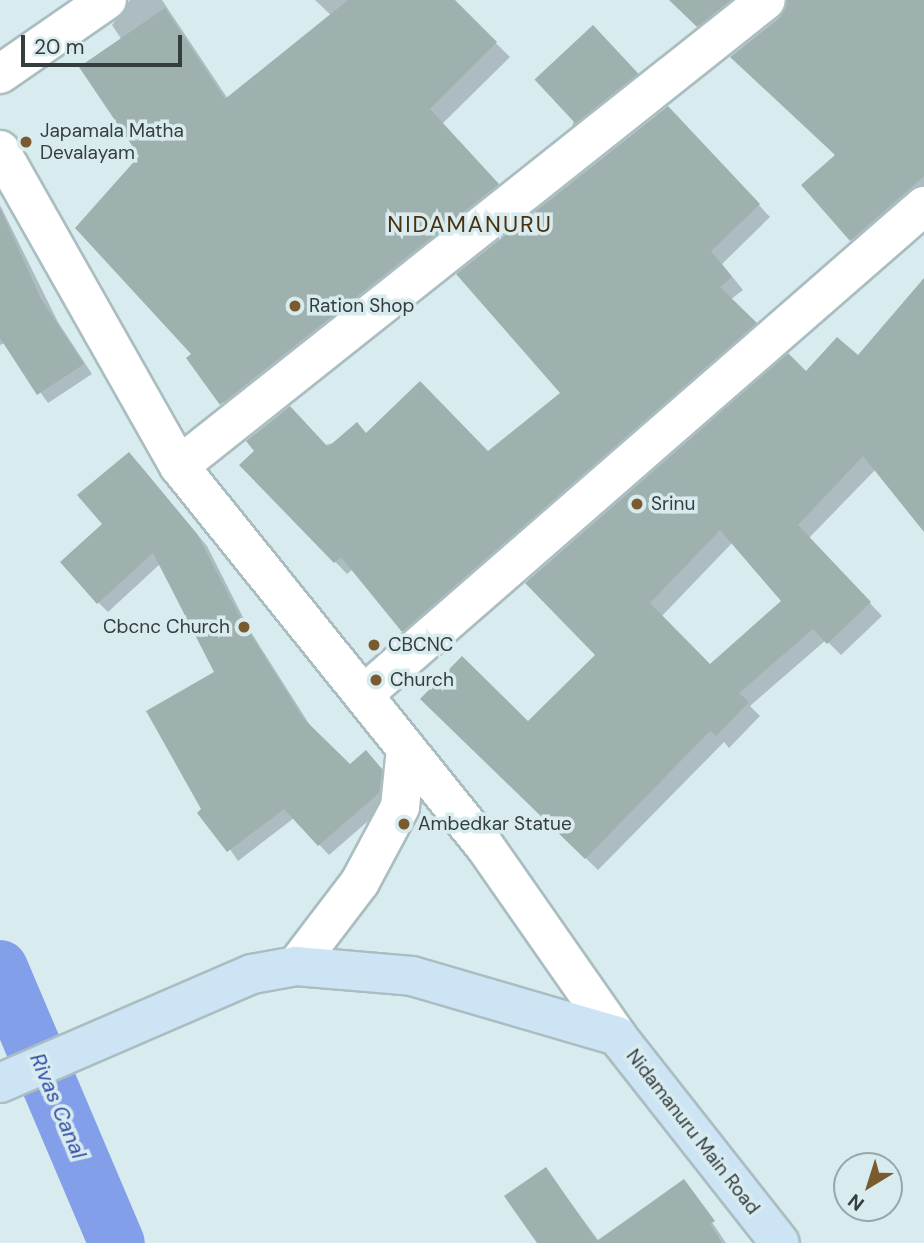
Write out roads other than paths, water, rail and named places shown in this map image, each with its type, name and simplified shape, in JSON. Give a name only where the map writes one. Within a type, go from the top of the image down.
[{"type":"main road","name":"Nidamanuru Main Road","points":[[0,1083],[251,974],[296,966],[412,976],[617,1036],[780,1243]]},
{"type":"street","points":[[0,74],[107,0]]},
{"type":"street","points":[[179,466],[766,0]]},
{"type":"street","points":[[0,150],[179,466],[484,845],[617,1036]]},
{"type":"street","points":[[363,695],[924,206]]},
{"type":"street","points":[[296,966],[360,881],[400,807],[406,748]]},
{"type":"waterway","name":"Rivas Canal","points":[[0,968],[117,1243]]},
{"type":"place","name":"Japamala Matha Devalayam","points":[[26,142]]},
{"type":"place","name":"Ration Shop","points":[[295,306]]},
{"type":"place","name":"Srinu","points":[[637,504]]},
{"type":"place","name":"Cbcnc Church","points":[[244,627]]},
{"type":"place","name":"CBCNC","points":[[374,645]]},
{"type":"place","name":"Church","points":[[376,680]]},
{"type":"place","name":"Ambedkar Statue","points":[[404,824]]},
{"type":"district","name":"NIDAMANURU","points":[[470,224]]}]
